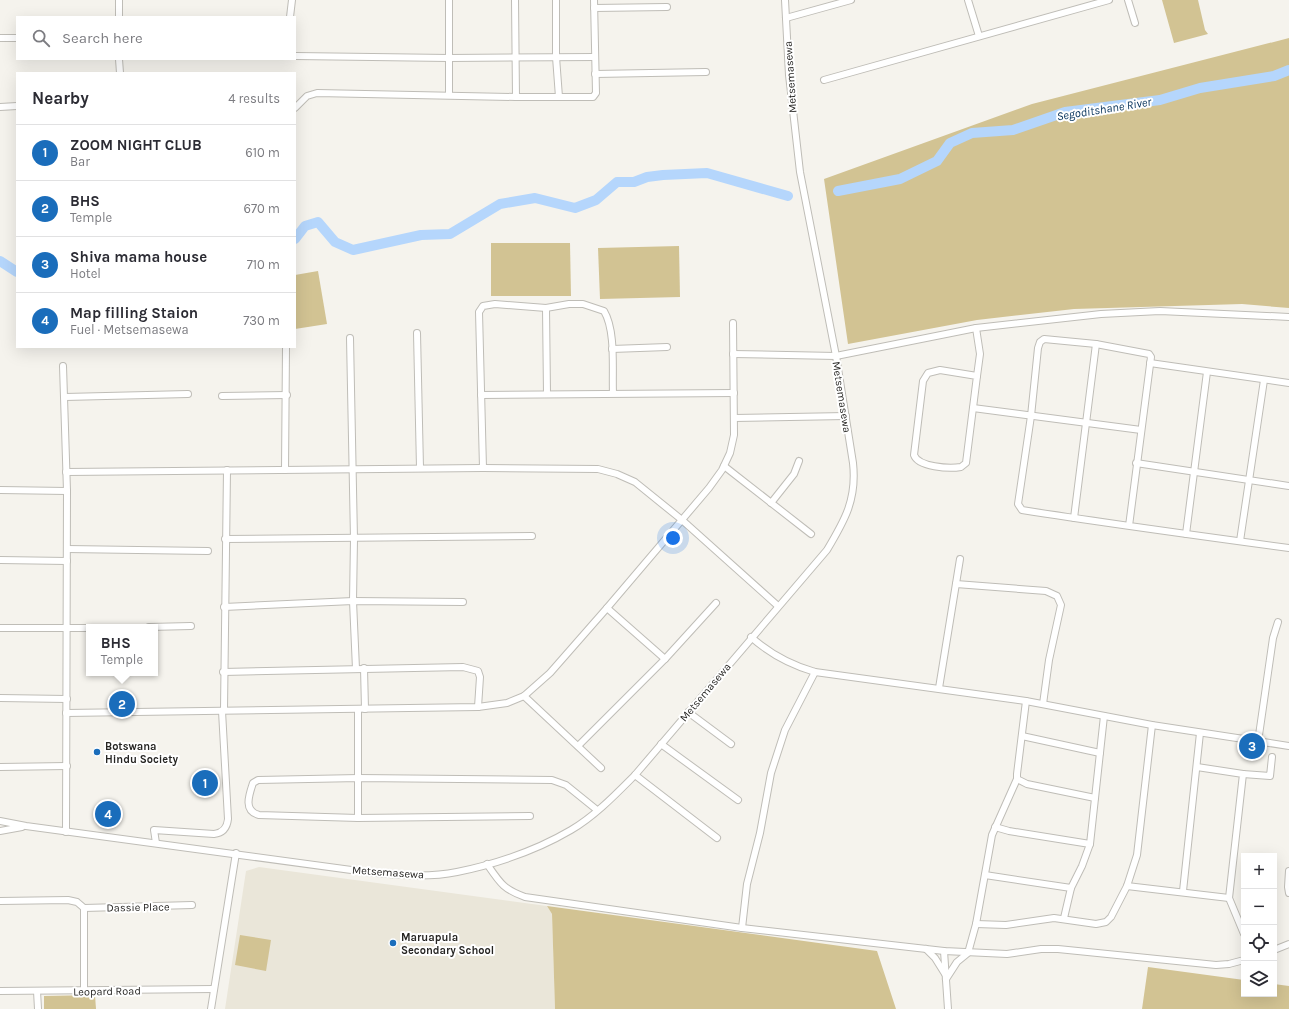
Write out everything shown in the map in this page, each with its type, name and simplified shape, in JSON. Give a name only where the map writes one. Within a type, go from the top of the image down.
[{"type":"street","points":[[119,0],[119,16]]},
{"type":"street","points":[[290,16],[292,0]]},
{"type":"street","points":[[448,0],[449,95]]},
{"type":"street","points":[[515,0],[516,97]]},
{"type":"street","points":[[556,0],[556,57],[559,97]]},
{"type":"street","points":[[296,107],[307,96],[317,92],[516,97],[594,97],[596,93],[594,0]]},
{"type":"street","name":"Metsemasewa","points":[[0,821],[66,832],[236,853],[366,872],[412,875],[456,872],[521,853],[571,830],[598,810],[636,775],[827,550],[850,508],[855,479],[836,356],[800,172],[793,117],[785,0]]},
{"type":"street","points":[[786,18],[851,0]]},
{"type":"street","points":[[968,0],[979,36]]},
{"type":"street","points":[[824,80],[1109,0]]},
{"type":"street","points":[[1128,0],[1135,23]]},
{"type":"street","points":[[594,8],[667,7]]},
{"type":"street","points":[[0,38],[16,38]]},
{"type":"street","points":[[296,56],[449,58],[595,57]]},
{"type":"street","points":[[119,60],[120,72]]},
{"type":"street","points":[[595,74],[706,72]]},
{"type":"street","points":[[0,107],[16,106]]},
{"type":"street","points":[[483,468],[479,318],[481,309],[487,305],[495,304],[546,308],[569,304],[583,304],[604,311],[609,318],[612,349],[612,393]]},
{"type":"street","points":[[546,308],[548,394]]},
{"type":"street","points":[[733,354],[836,356],[976,328],[1055,318],[1146,312],[1228,313],[1289,317]]},
{"type":"street","points":[[66,713],[365,710],[478,707],[507,703],[524,696],[550,673],[607,608],[709,488],[724,466],[730,453],[734,435],[733,323]]},
{"type":"street","points":[[976,328],[980,354],[966,463],[964,466],[954,468],[924,464],[917,461],[914,455],[923,381],[925,376],[932,371],[940,370],[977,376]]},
{"type":"street","points":[[417,333],[420,468]]},
{"type":"street","points":[[350,338],[354,538],[353,601],[356,668]]},
{"type":"street","points":[[1129,526],[1151,357],[1146,352],[1096,344],[1049,338],[1040,342],[1018,504],[1019,508],[1022,510],[1074,518],[1129,526],[1186,534],[1289,548]]},
{"type":"street","points":[[1074,518],[1096,344]]},
{"type":"street","points":[[612,349],[667,347]]},
{"type":"street","points":[[285,470],[287,395],[286,348]]},
{"type":"street","points":[[1150,363],[1289,383]]},
{"type":"street","points":[[63,366],[65,396],[67,549],[66,832]]},
{"type":"street","points":[[1186,534],[1207,372]]},
{"type":"street","points":[[1240,541],[1264,380]]},
{"type":"street","points":[[481,395],[734,393]]},
{"type":"street","points":[[65,396],[188,394]]},
{"type":"street","points":[[222,396],[287,395]]},
{"type":"street","points":[[974,408],[1141,430]]},
{"type":"street","points":[[734,418],[846,416]]},
{"type":"street","points":[[771,503],[794,474],[799,461]]},
{"type":"street","points":[[1136,463],[1289,486]]},
{"type":"street","points":[[724,466],[811,534]]},
{"type":"street","points":[[66,472],[483,468],[586,469],[617,474],[635,482],[682,520],[778,606]]},
{"type":"street","points":[[156,843],[154,830],[214,834],[221,832],[226,826],[228,819],[223,711],[227,470]]},
{"type":"street","points":[[0,490],[66,491]]},
{"type":"street","points":[[225,540],[532,536]]},
{"type":"street","points":[[67,549],[208,551]]},
{"type":"street","points":[[939,688],[960,559]]},
{"type":"street","points":[[0,560],[67,561]]},
{"type":"street","points":[[956,584],[1046,591],[1052,593],[1059,599],[1060,605],[1049,660],[1043,704]]},
{"type":"street","points":[[224,607],[353,601],[463,602]]},
{"type":"street","points":[[578,746],[665,660],[716,603]]},
{"type":"street","points":[[607,608],[665,660]]},
{"type":"street","points":[[1258,742],[1274,638],[1278,622]]},
{"type":"street","points":[[158,627],[191,626]]},
{"type":"street","points":[[0,628],[86,628]]},
{"type":"street","points":[[751,638],[790,664],[815,672],[1026,701],[1152,725],[1289,746]]},
{"type":"street","points":[[223,672],[356,668],[473,668],[478,671],[480,677],[478,707]]},
{"type":"street","points":[[364,668],[365,710]]},
{"type":"street","points":[[742,928],[747,884],[760,833],[771,773],[785,730],[815,672]]},
{"type":"street","points":[[524,696],[601,768]]},
{"type":"street","points":[[0,698],[66,699]]},
{"type":"street","points":[[946,978],[957,962],[968,953],[976,924],[995,827],[1017,779],[1026,701]]},
{"type":"street","points":[[358,710],[358,818]]},
{"type":"street","points":[[688,712],[731,744]]},
{"type":"street","points":[[1064,918],[1071,888],[1082,866],[1090,844],[1104,716]]},
{"type":"street","points":[[976,924],[1006,925],[1064,918],[1096,924],[1106,922],[1111,917],[1127,886],[1138,848],[1152,725]]},
{"type":"street","points":[[1182,891],[1200,733]]},
{"type":"street","points":[[1022,736],[1100,753]]},
{"type":"street","points":[[661,744],[738,800]]},
{"type":"street","points":[[1197,767],[1243,774],[1270,776],[1272,774],[1272,757]]},
{"type":"street","points":[[0,767],[66,766]]},
{"type":"street","points":[[1241,927],[1229,898],[1243,774]]},
{"type":"street","points":[[636,775],[717,838]]},
{"type":"street","points":[[530,816],[358,818],[259,815],[254,814],[249,809],[248,801],[252,783],[258,780],[359,778],[552,780],[566,785],[598,810]]},
{"type":"street","points":[[1017,779],[1027,784],[1096,798]]},
{"type":"street","name":"Metsemasewa","points":[[0,831],[26,826]]},
{"type":"street","points":[[995,827],[1009,831],[1090,844]]},
{"type":"street","points":[[211,1009],[236,853]]},
{"type":"street","points":[[487,864],[498,880],[508,890],[524,897],[742,928],[968,953],[1007,954],[1041,949],[1058,949],[1216,965],[1241,961]]},
{"type":"street","points":[[1289,871],[1289,893]]},
{"type":"street","points":[[985,875],[1071,888]]},
{"type":"street","points":[[1127,886],[1182,891],[1229,898]]},
{"type":"street","points":[[0,901],[68,900],[77,902],[84,908],[84,991]]},
{"type":"street","name":"Dassie Place","points":[[84,908],[192,905]]},
{"type":"street","points":[[1277,949],[1289,944]]},
{"type":"street","points":[[926,949],[942,968],[946,978]]},
{"type":"street","points":[[944,951],[948,1009]]},
{"type":"street","name":"Leopard Road","points":[[0,991],[214,989]]},
{"type":"street","points":[[37,991],[38,1009]]},
{"type":"shaded area","points":[[1162,0],[1198,0],[1205,30],[1208,34],[1174,43]]},
{"type":"shaded area","points":[[1289,38],[1289,308],[1242,304],[1074,309],[977,320],[848,344],[824,179],[1032,104]]},
{"type":"shaded area","points":[[491,243],[570,243],[571,296],[491,296]]},
{"type":"shaded area","points":[[679,246],[680,297],[600,299],[598,248]]},
{"type":"shaded area","points":[[318,271],[327,324],[296,329],[296,275]]},
{"type":"shaded area","name":"Maruapula Secondary School","points":[[259,867],[547,906],[552,914],[555,1009],[225,1009],[246,871]]},
{"type":"shaded area","points":[[547,906],[877,951],[896,1009],[555,1009],[552,914]]},
{"type":"shaded area","points":[[240,935],[271,940],[266,971],[235,965]]},
{"type":"shaded area","points":[[1148,967],[1241,980],[1241,997],[1277,997],[1277,984],[1289,986],[1289,1009],[1142,1009]]},
{"type":"shaded area","points":[[95,995],[96,1009],[44,1009],[44,996]]},
{"type":"waterway","name":"Segoditshane River","points":[[838,191],[900,179],[937,161],[950,143],[972,133],[1013,130],[1065,112],[1160,100],[1200,88],[1274,76],[1289,70]]},
{"type":"waterway","name":"Segoditshane River","points":[[296,238],[305,226],[318,222],[335,242],[353,250],[421,235],[450,234],[500,204],[535,198],[575,208],[596,200],[617,182],[634,182],[647,177],[663,175],[707,173],[788,196]]},
{"type":"waterway","name":"Segoditshane River","points":[[0,261],[16,271]]},
{"type":"place","name":"BHS","points":[[122,704]]},
{"type":"place","name":"Shiva mama house","points":[[1252,746]]},
{"type":"place","name":"Botswana Hindu Society","points":[[97,752]]},
{"type":"place","name":"ZOOM NIGHT CLUB","points":[[205,783]]},
{"type":"place","name":"Map filling Staion","points":[[108,814]]},
{"type":"place","name":"Maruapula Secondary School","points":[[393,943]]}]
